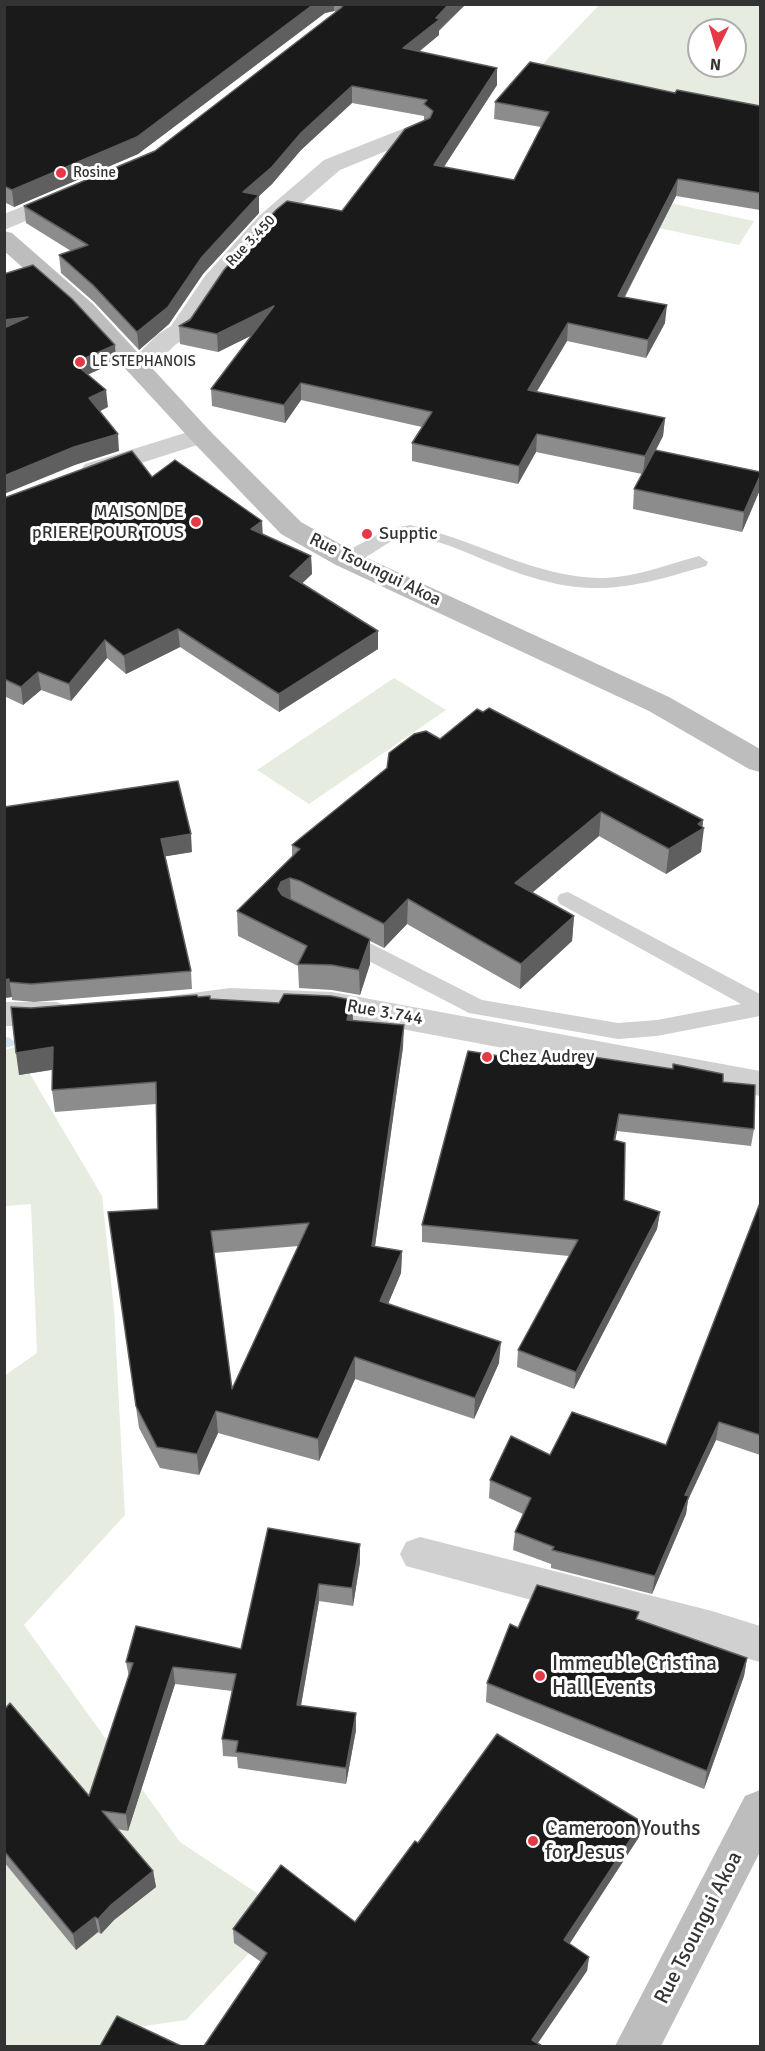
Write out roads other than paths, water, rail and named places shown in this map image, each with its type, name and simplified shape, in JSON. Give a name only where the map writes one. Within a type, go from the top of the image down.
[{"type":"main road","name":"Rue Tsoungui Akoa","points":[[4,238],[57,282],[201,436],[291,528],[346,559],[659,704],[760,762]]},
{"type":"main road","name":"Rue Tsoungui Akoa","points":[[637,2046],[760,1809]]},
{"type":"street","name":"Rue 3.450","points":[[138,368],[166,340],[180,331],[214,281],[267,221],[332,165],[420,129]]},
{"type":"street","points":[[4,223],[86,187]]},
{"type":"street","points":[[75,477],[201,436]]},
{"type":"street","name":"Rue 3.744","points":[[152,1007],[230,1000],[332,1004],[760,1084]]},
{"type":"street","points":[[4,1014],[34,1016],[81,1012]]},
{"type":"street","points":[[420,1554],[712,1629],[760,1644]]},
{"type":"lane","points":[[346,559],[396,533],[410,531],[562,580],[605,584],[648,576],[699,562]]},
{"type":"lane","points":[[568,899],[760,1006]]},
{"type":"lane","points":[[323,929],[477,1007],[618,1031],[657,1028],[760,1006]]},
{"type":"waterway","points":[[4,1043],[8,1042]]},
{"type":"place","name":"Rosine","points":[[61,173]]},
{"type":"place","name":"LE STEPHANOIS","points":[[80,362]]},
{"type":"place","name":"MAISON DE pRIERE POUR TOUS","points":[[196,522]]},
{"type":"place","name":"Supptic","points":[[367,534]]},
{"type":"place","name":"Chez Audrey","points":[[487,1057]]},
{"type":"place","name":"Immeuble Cristina Hall Events","points":[[540,1676]]},
{"type":"place","name":"Cameroon Youths for Jesus","points":[[533,1841]]}]
